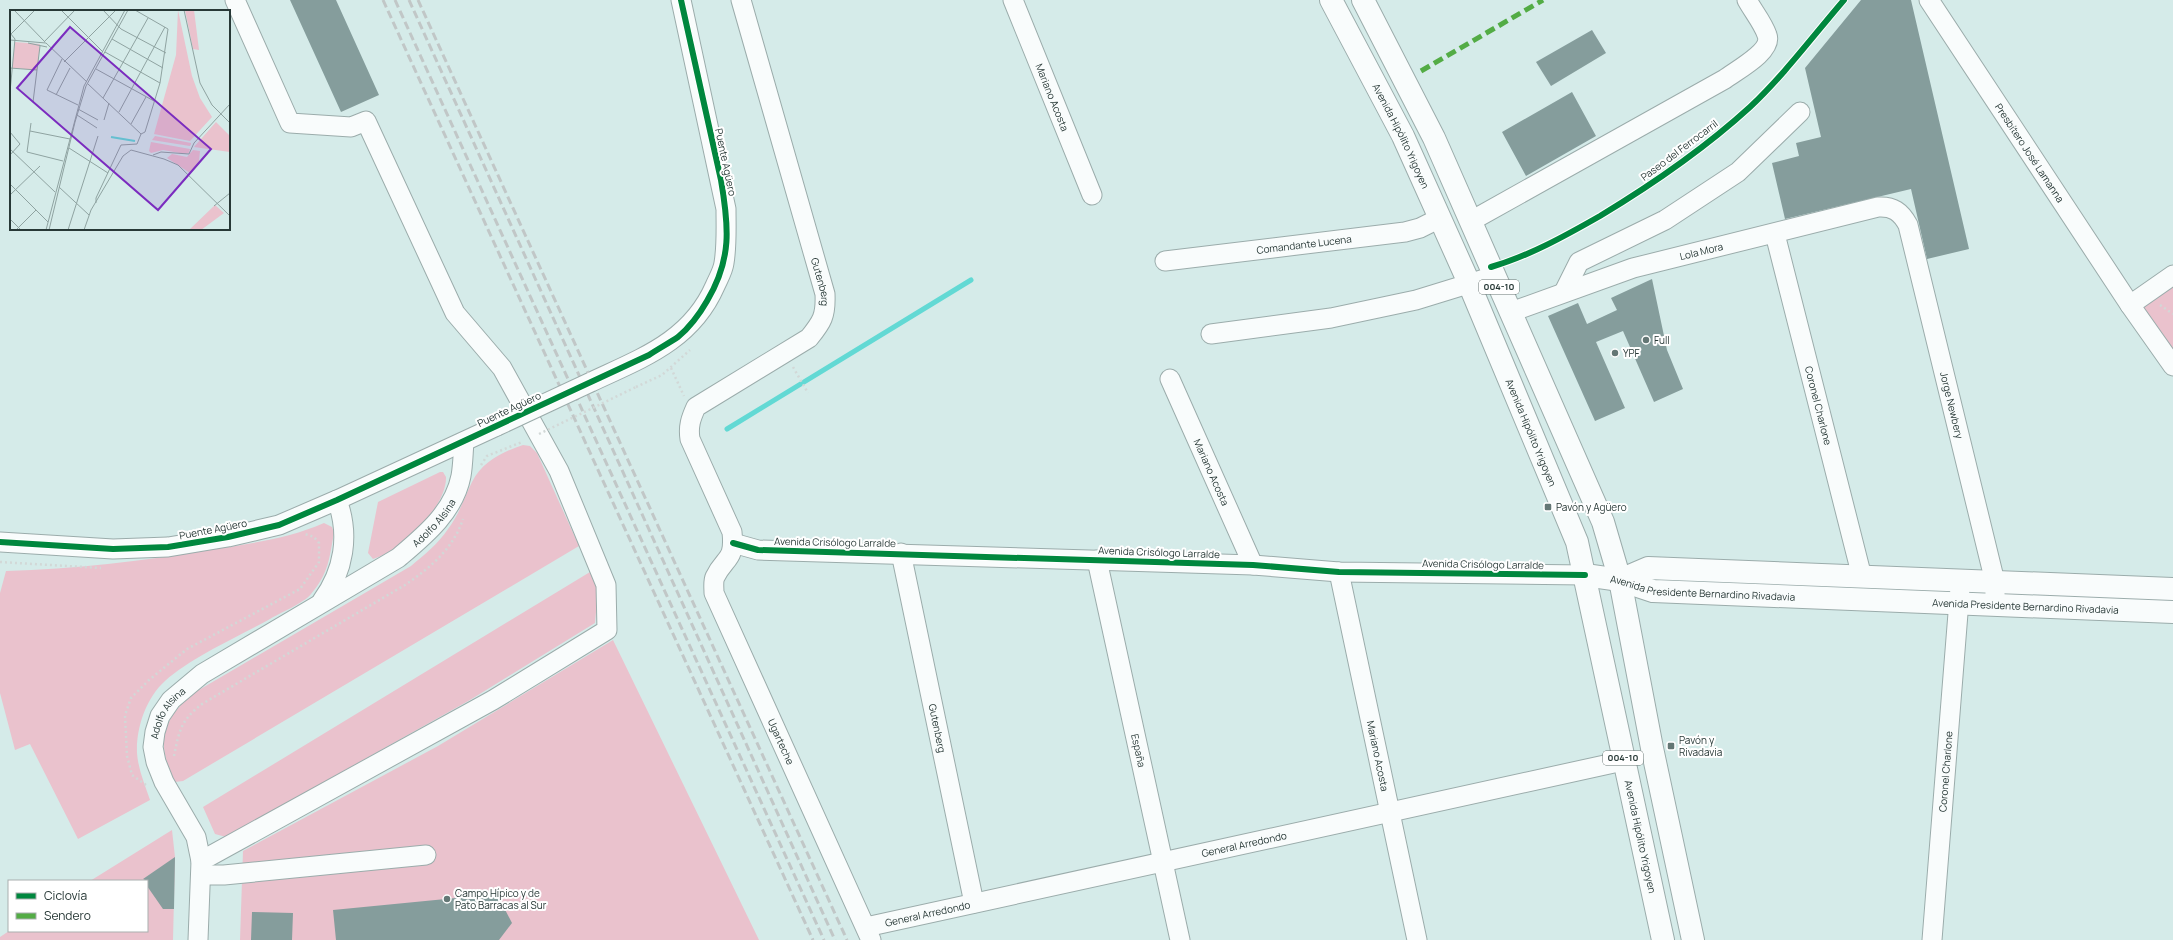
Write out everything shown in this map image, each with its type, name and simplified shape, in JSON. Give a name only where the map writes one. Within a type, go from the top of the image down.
[{"type":"main road","name":"Avenida Hipólito Yrigoyen","points":[[1331,0],[1403,136],[1440,218],[1577,542],[1623,761],[1663,940]]},
{"type":"main road","name":"004-10","points":[[1363,0],[1417,103],[1471,221],[1603,522],[1620,580],[1652,748],[1693,940]]},
{"type":"main road","name":"Avenida Presidente Bernardino Rivadavia","points":[[1620,580],[1648,568],[2173,589]]},
{"type":"main road","name":"Avenida Crisólogo Larralde","points":[[1585,575],[1620,580]]},
{"type":"main road","name":"Avenida Presidente Bernardino Rivadavia","points":[[1620,580],[1653,591],[2173,612]]},
{"type":"street","points":[[201,868],[493,700],[607,630],[606,585],[559,471],[532,437],[502,368],[455,313],[366,121],[351,127],[290,123],[235,0]]},
{"type":"street","name":"Puente Agüero","points":[[0,542],[113,549],[168,547],[228,537],[279,525],[464,442],[649,355],[678,336],[696,319],[712,292],[724,265],[726,242],[726,209],[721,180],[681,0]]},
{"type":"street","name":"Gutenberg","points":[[733,543],[732,532],[690,439],[689,429],[691,417],[696,407],[709,398],[809,338],[823,321],[826,307],[825,294],[741,0]]},
{"type":"street","name":"Mariano Acosta","points":[[1014,0],[1092,195]]},
{"type":"street","points":[[1471,221],[1725,79],[1763,51],[1768,44],[1767,35],[1746,0]]},
{"type":"street","name":"Presbítero José Lamanna","points":[[1929,0],[2130,305],[2173,366]]},
{"type":"street","points":[[1564,292],[1579,262],[1665,220],[1738,172],[1800,112]]},
{"type":"street","name":"Lola Mora","points":[[1511,312],[1633,268],[1775,234],[1878,207],[1887,207],[1896,210]]},
{"type":"street","name":"Jorge Newbery","points":[[1896,210],[1903,215],[1908,225],[1996,582],[1995,604]]},
{"type":"street","name":"Comandante Lucena","points":[[1165,261],[1405,232],[1420,228],[1440,218]]},
{"type":"street","name":"Coronel Charlone","points":[[1775,234],[1862,577]]},
{"type":"street","points":[[2130,305],[2173,275]]},
{"type":"street","points":[[1211,334],[1331,318],[1416,300],[1494,276]]},
{"type":"street","name":"Mariano Acosta","points":[[1170,379],[1253,565]]},
{"type":"street","name":"Adolfo Alsina","points":[[198,940],[201,868],[196,838],[166,785],[156,762],[153,746],[155,732],[160,716],[171,700],[202,674],[398,558],[424,536],[445,513],[455,495],[461,476],[464,442]]},
{"type":"street","name":"Adolfo Alsina","points":[[322,602],[332,588],[342,558],[344,539],[342,515],[337,500]]},
{"type":"street","name":"Avenida Crisólogo Larralde","points":[[733,543],[758,550],[901,553],[1253,565],[1339,572],[1585,575]]},
{"type":"street","name":"Ugarteche","points":[[733,543],[730,557],[714,578],[714,593],[868,934]]},
{"type":"street","name":"Gutenberg","points":[[901,553],[974,903]]},
{"type":"street","name":"España","points":[[1097,560],[1164,861],[1180,940]]},
{"type":"street","name":"Mariano Acosta","points":[[1339,572],[1391,811],[1417,940]]},
{"type":"street","name":"Coronel Charlone","points":[[1932,940],[1960,580]]},
{"type":"street","name":"General Arredondo","points":[[868,934],[974,903],[1623,761]]},
{"type":"street","points":[[201,868],[224,875],[426,856]]},
{"type":"path","points":[[799,376],[808,392]]},
{"type":"path","points":[[479,471],[487,456],[532,437],[636,387]]},
{"type":"path","points":[[172,762],[180,728],[188,714],[202,704],[398,589],[430,568],[448,549],[460,529],[464,516]]},
{"type":"path","points":[[166,785],[152,787],[144,785],[132,775],[127,756],[125,715],[131,698],[149,680],[187,649],[300,588],[319,562],[319,543],[314,537],[303,533]]},
{"type":"path","points":[[0,562],[94,569],[109,567]]},
{"type":"shaded area","points":[[2173,275],[2173,366],[2130,305]]},
{"type":"shaded area","points":[[523,445],[530,446],[537,453],[579,546],[183,781],[175,782],[165,756],[165,734],[168,724],[174,714],[192,694],[411,566],[440,540],[452,524],[472,482],[481,469],[487,463],[500,455]]},
{"type":"shaded area","points":[[440,472],[443,472],[446,477],[444,489],[431,514],[409,537],[396,547],[373,559],[368,553],[378,502]]},
{"type":"shaded area","points":[[324,523],[332,527],[334,533],[325,572],[311,594],[292,608],[201,656],[175,672],[158,688],[152,696],[140,724],[137,743],[139,765],[150,800],[78,839],[30,744],[15,750],[0,693],[0,593],[6,571],[133,561],[238,546],[282,537],[310,529]]},
{"type":"shaded area","points":[[590,572],[598,590],[595,623],[470,700],[226,837],[215,834],[203,807]]},
{"type":"shaded area","points":[[613,640],[759,940],[240,940],[243,851],[438,746]]},
{"type":"shaded area","points":[[172,830],[175,857],[173,940],[0,940],[0,937],[8,932],[148,932],[148,880],[92,880]]},
{"type":"building","points":[[290,0],[336,0],[379,95],[341,112]]},
{"type":"building","points":[[1861,0],[1911,0],[1969,249],[1927,259],[1911,189],[1785,219],[1772,163],[1799,156],[1796,143],[1821,137],[1805,68]]},
{"type":"building","points":[[1592,30],[1606,53],[1551,86],[1536,62]]},
{"type":"building","points":[[1572,92],[1596,136],[1526,176],[1502,132]]},
{"type":"building","points":[[1652,279],[1667,350],[1683,389],[1654,402],[1623,331],[1596,342],[1625,408],[1595,421],[1548,316],[1578,303],[1587,324],[1617,310],[1611,298]]},
{"type":"building","points":[[175,857],[174,909],[163,909],[148,887],[148,880],[143,879]]},
{"type":"building","points":[[497,894],[512,923],[499,940],[336,940],[333,910]]},
{"type":"building","points":[[252,912],[293,913],[292,940],[251,940]]},
{"type":"waterway","points":[[727,429],[971,280]]},
{"type":"railway","points":[[383,0],[813,940]]},
{"type":"railway","points":[[395,0],[824,940]]},
{"type":"railway","points":[[409,0],[835,940]]},
{"type":"railway","points":[[418,0],[847,940]]},
{"type":"marked path","points":[[1421,71],[1543,0]]},
{"type":"cycle path","points":[[0,542],[113,549],[168,547],[228,537],[279,525],[337,500],[649,355],[678,337],[697,316],[715,286],[725,257],[727,228],[721,180],[681,0]]},
{"type":"cycle path","name":"Paseo del Ferrocarril","points":[[1491,267],[1533,251],[1600,216],[1696,152],[1763,95],[1787,69],[1844,0]]},
{"type":"cycle path","points":[[733,543],[758,550],[1253,565],[1339,572],[1585,575]]},
{"type":"place","name":"Full","points":[[1646,340]]},
{"type":"place","name":"YPF","points":[[1615,353]]},
{"type":"place","name":"Pavón y Agüero","points":[[1548,507]]},
{"type":"place","name":"Pavón y Rivadavia","points":[[1671,746]]},
{"type":"place","name":"Campo Hípico y de Pato Barracas al Sur","points":[[447,899]]}]
